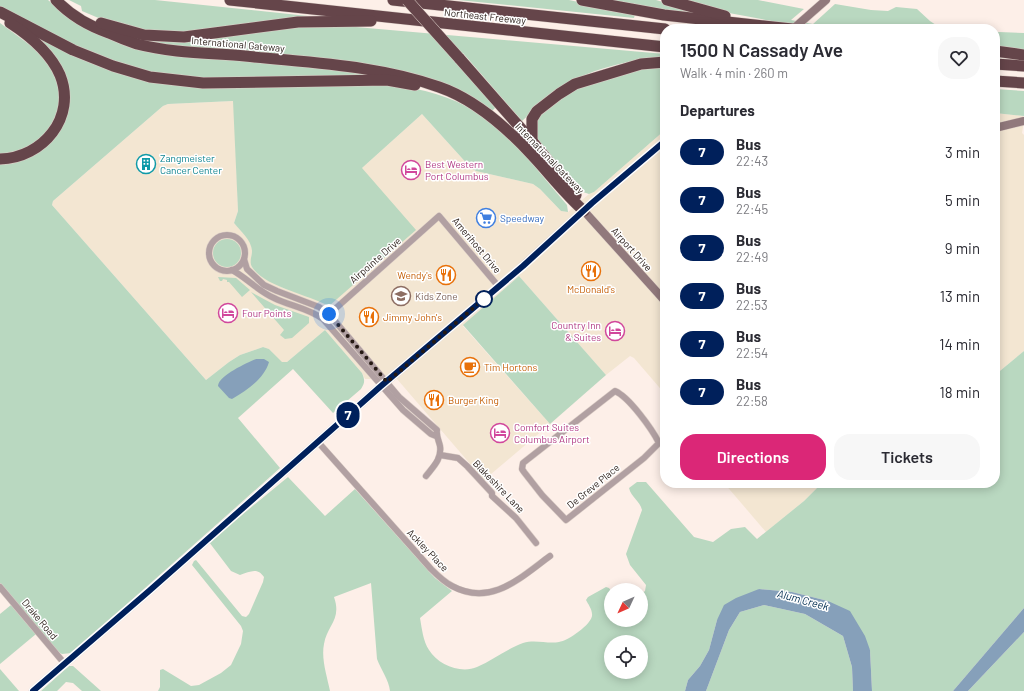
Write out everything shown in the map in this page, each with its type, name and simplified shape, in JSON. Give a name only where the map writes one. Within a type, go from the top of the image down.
[{"type":"highway","name":"International Gateway","points":[[56,0],[69,13],[77,18],[101,30],[137,44],[171,50],[334,65],[401,74],[440,87],[467,100],[499,123],[530,153],[569,198],[584,211]]},
{"type":"highway","points":[[60,0],[99,22],[144,35],[184,37],[298,22],[420,20]]},
{"type":"highway","name":"Northeast Freeway","points":[[230,0],[660,46]]},
{"type":"highway","name":"Northeast Freeway","points":[[394,0],[660,28]]},
{"type":"highway","name":"International Gateway","points":[[407,0],[532,141],[579,198],[584,211]]},
{"type":"highway","points":[[582,0],[664,15],[750,24]]},
{"type":"highway","points":[[667,0],[756,24]]},
{"type":"highway","points":[[0,12],[73,50],[113,66],[150,77],[202,83],[387,80],[439,90],[467,100]]},
{"type":"highway","points":[[0,16],[37,44],[47,54],[60,75],[64,98],[57,125],[47,140],[28,153],[15,158],[0,159]]},
{"type":"highway","points":[[1000,52],[1024,55]]},
{"type":"highway","points":[[532,141],[532,119],[537,111],[559,94],[576,84],[641,64],[660,62]]},
{"type":"highway","points":[[1000,64],[1024,66]]},
{"type":"highway","points":[[1000,81],[1024,83]]},
{"type":"main road","points":[[798,24],[824,1]]},
{"type":"main road","points":[[1000,127],[1024,121]]},
{"type":"main road","points":[[32,691],[149,591],[384,384],[499,287],[660,145]]},
{"type":"main road","name":"Airport Drive","points":[[584,211],[660,295]]},
{"type":"street","name":"Amerihost Drive","points":[[440,216],[499,287]]},
{"type":"street","name":"Airpointe Drive","points":[[323,319],[440,216]]},
{"type":"street","points":[[384,384],[329,314],[319,307],[276,291],[264,284],[247,269],[244,259],[244,247],[237,238],[226,235],[216,240],[210,250],[212,261],[220,269],[232,270],[261,292],[274,299],[306,309],[323,319],[384,384],[437,430],[436,436],[440,447],[440,455],[426,476]]},
{"type":"street","points":[[232,270],[237,268],[244,259]]},
{"type":"street","name":"De Greve Place","points":[[615,391],[623,395],[654,434],[659,443],[644,458],[566,520],[542,494],[522,469],[523,463],[615,391]]},
{"type":"street","name":"Ackley Place","points":[[318,442],[430,569],[451,586],[464,592],[485,594],[505,588],[550,556]]},
{"type":"street","name":"Blakeshire Lane","points":[[440,455],[455,457],[467,466],[492,493],[492,496],[516,518],[536,543]]},
{"type":"street","name":"Drake Road","points":[[0,587],[64,663]]},
{"type":"shaded area","points":[[234,101],[238,211],[234,223],[250,241],[252,251],[252,267],[260,274],[283,288],[317,299],[329,305],[362,168],[422,114],[470,167],[476,171],[533,184],[540,189],[561,211],[568,212],[589,194],[594,192],[660,134],[660,388],[634,358],[630,356],[606,375],[519,276],[463,326],[550,424],[484,480],[397,379],[365,379],[362,373],[325,330],[287,362],[282,363],[269,349],[263,347],[240,355],[206,380],[52,205],[53,201],[163,106],[168,104]]},
{"type":"shaded area","points":[[1000,114],[1023,116],[1024,121],[1022,133],[1024,135],[1024,351],[1000,371]]},
{"type":"shaded area","points":[[728,488],[817,488],[804,501],[766,532]]},
{"type":"green space","points":[[0,0],[48,0],[95,32],[232,60],[377,74],[376,76],[202,80],[151,73],[96,56],[0,8]]},
{"type":"green space","points":[[69,0],[155,0],[308,16],[308,19],[190,33],[155,34],[108,22],[82,11],[81,6]]},
{"type":"green space","points":[[458,0],[569,0],[635,14],[634,18]]},
{"type":"green space","points":[[599,0],[656,0],[704,14],[704,17]]},
{"type":"green space","points":[[684,0],[758,0],[804,9],[791,20],[813,24],[782,23],[729,13]]},
{"type":"green space","points":[[835,4],[871,10],[888,11],[896,7],[917,9],[934,24],[813,24]]},
{"type":"green space","points":[[0,23],[34,48],[54,73],[58,85],[59,107],[51,128],[27,150],[0,156]]},
{"type":"green space","points":[[333,25],[660,54],[660,58],[622,63],[594,71],[556,90],[522,121],[463,53],[448,52],[496,107],[491,112],[448,86],[149,44],[149,41],[283,28]]},
{"type":"green space","points":[[1000,32],[1024,33],[1024,51],[1000,49]]},
{"type":"green space","points":[[36,36],[146,79],[393,85],[446,97],[476,112],[501,131],[567,205],[568,212],[561,211],[540,189],[533,184],[476,171],[470,167],[422,114],[362,168],[416,230],[329,306],[287,290],[266,280],[258,274],[251,265],[252,251],[250,243],[234,223],[238,211],[233,101],[168,104],[163,106],[53,201],[52,205],[206,380],[240,355],[263,347],[269,349],[282,362],[287,362],[325,330],[362,373],[364,378],[361,389],[333,413],[293,369],[238,418],[280,468],[72,653],[62,654],[57,651],[0,583],[0,163],[43,148],[66,94]]},
{"type":"green space","points":[[660,67],[660,134],[594,192],[589,194],[583,192],[537,140],[536,124],[539,117],[554,103],[581,87],[629,71]]},
{"type":"green space","points":[[1000,89],[1024,91],[1024,116],[1000,114]]},
{"type":"green space","points":[[227,239],[237,243],[241,253],[237,263],[227,267],[217,263],[213,253],[217,243]]},
{"type":"green space","points":[[519,276],[606,375],[550,424],[463,325]]},
{"type":"green space","points":[[218,277],[236,278],[250,290],[242,297],[229,282],[227,282],[227,280],[223,279],[220,281]]},
{"type":"green space","points":[[251,292],[275,305],[309,317],[309,323],[292,338],[285,339],[280,335],[284,330]]},
{"type":"green space","points":[[1024,351],[1024,608],[953,691],[872,691],[870,650],[828,601],[792,592],[759,589],[717,620],[709,650],[700,666],[688,680],[685,691],[390,691],[387,679],[377,659],[371,583],[334,597],[336,605],[335,617],[326,637],[323,650],[330,691],[158,691],[160,687],[160,670],[163,669],[191,686],[199,685],[221,673],[231,665],[241,644],[243,631],[241,626],[192,565],[196,560],[242,616],[246,617],[249,614],[264,577],[256,571],[240,575],[231,571],[209,542],[288,477],[325,516],[355,489],[435,578],[452,591],[420,618],[425,643],[429,650],[438,660],[457,669],[471,669],[477,667],[523,643],[532,641],[559,642],[574,635],[585,627],[592,618],[591,610],[586,600],[588,597],[604,588],[604,627],[648,627],[648,583],[644,583],[630,565],[626,554],[642,510],[629,488],[637,482],[646,482],[694,537],[713,542],[731,529],[745,527],[757,539],[804,501],[817,488],[1000,488],[1000,371]]},
{"type":"green space","points":[[11,605],[36,634],[0,664],[0,614]]},
{"type":"green space","points":[[764,605],[805,614],[843,636],[852,667],[853,691],[706,691],[729,630],[740,612]]},
{"type":"green space","points":[[1024,632],[1024,691],[968,691]]},
{"type":"green space","points":[[69,666],[73,666],[101,691],[82,691],[73,683],[66,682],[57,691],[41,691]]},
{"type":"green space","points":[[0,669],[19,691],[0,691]]},
{"type":"water","points":[[256,359],[264,359],[269,362],[263,374],[254,384],[243,392],[232,399],[229,398],[218,386],[220,382],[234,370]]},
{"type":"water","name":"Alum Creek","points":[[759,589],[792,592],[828,601],[850,611],[865,636],[870,650],[872,691],[853,691],[852,667],[843,636],[805,614],[764,605],[740,612],[729,630],[706,691],[685,691],[688,680],[700,666],[709,650],[717,620],[724,605],[736,598]]},
{"type":"water","points":[[1024,608],[1024,632],[968,691],[953,691]]},
{"type":"bus line","name":"7","points":[[33,691],[149,591],[381,386],[523,266],[592,203],[660,145]]},
{"type":"place","name":"Zangmeister Cancer Center","points":[[146,164]]},
{"type":"place","name":"Best Western Port Columbus","points":[[411,170]]},
{"type":"place","name":"Speedway","points":[[486,218]]},
{"type":"place","name":"McDonald's","points":[[591,271]]},
{"type":"place","name":"Wendy's","points":[[446,275]]},
{"type":"place","name":"Kids Zone","points":[[401,296]]},
{"type":"place","name":"Four Points","points":[[228,313]]},
{"type":"place","name":"Jimmy John's","points":[[369,317]]},
{"type":"place","name":"Country Inn & Suites","points":[[615,331]]},
{"type":"place","name":"Tim Hortons","points":[[470,367]]},
{"type":"place","name":"Burger King","points":[[434,400]]},
{"type":"place","name":"Comfort Suites Columbus Airport","points":[[500,433]]},
{"type":"route","points":[[329,314],[387,382],[485,298],[484,299]]}]
